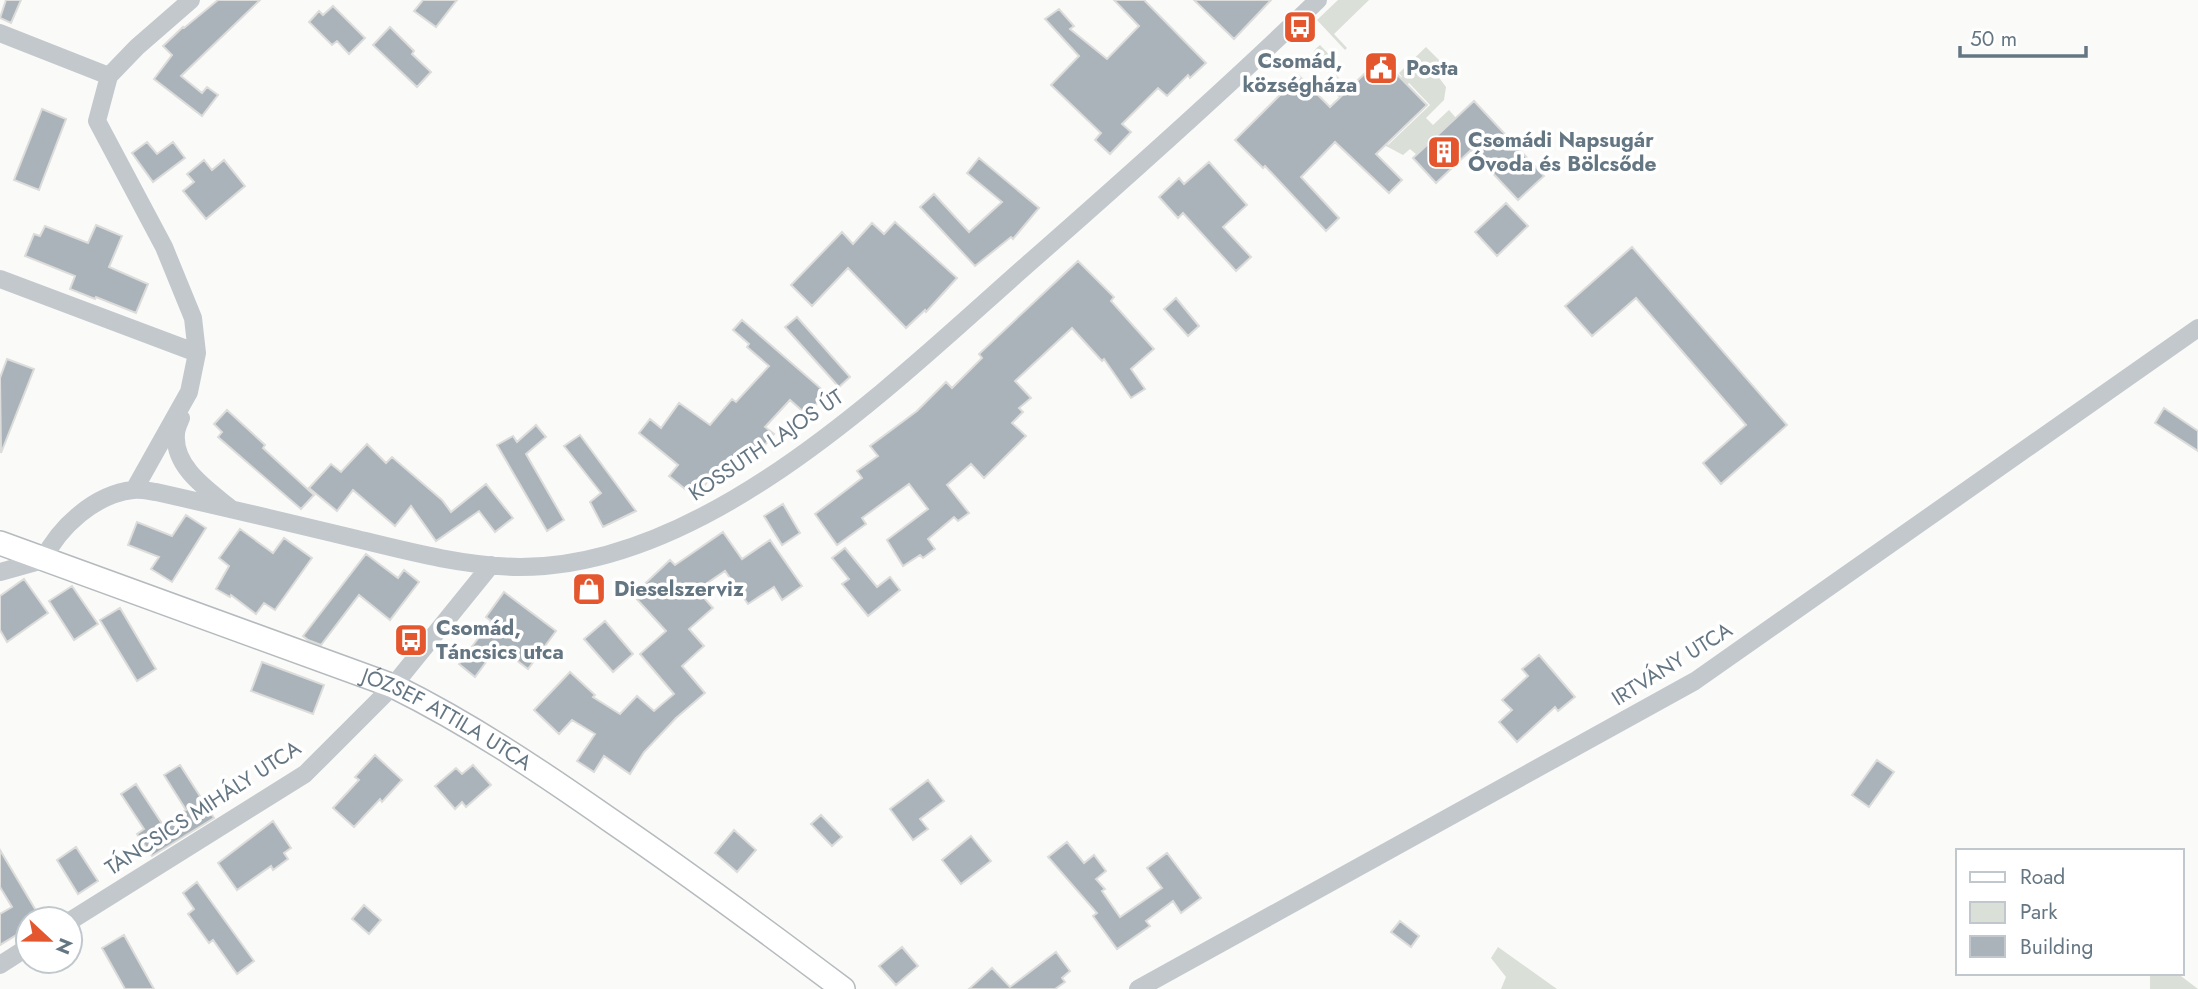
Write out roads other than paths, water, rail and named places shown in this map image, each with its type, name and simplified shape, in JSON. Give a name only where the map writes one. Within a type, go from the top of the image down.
[{"type":"main road","name":"JÓZSEF ATTILA UTCA","points":[[0,543],[393,686],[439,709],[527,762],[704,884],[843,989]]},
{"type":"street","points":[[191,0],[137,47],[109,76],[97,121],[169,259],[193,318],[197,353],[189,392],[175,435],[181,460],[200,482],[233,510]]},
{"type":"street","name":"KOSSUTH LAJOS ÚT","points":[[43,560],[50,545],[63,530],[90,506],[113,495],[134,490],[156,492],[430,557],[521,567],[577,561],[638,545],[696,520],[765,479],[832,433],[1105,196],[1318,0]]},
{"type":"street","points":[[0,33],[109,76]]},
{"type":"street","points":[[0,279],[197,353]]},
{"type":"street","name":"IRTVÁNY UTCA","points":[[1138,989],[1695,681],[2198,328]]},
{"type":"street","points":[[134,490],[189,392]]},
{"type":"street","points":[[0,572],[43,560]]},
{"type":"street","name":"TÁNCSICS MIHÁLY UTCA","points":[[84,912],[305,774],[393,686],[491,565]]},
{"type":"place","name":"Csomád, községháza","points":[[1300,27]]},
{"type":"place","name":"Posta","points":[[1381,68]]},
{"type":"place","name":"Csomádi Napsugár Óvoda és Bölcsőde","points":[[1444,152]]},
{"type":"place","name":"Dieselszerviz","points":[[589,589]]},
{"type":"place","name":"Csomád, Táncsics utca","points":[[411,640]]}]
